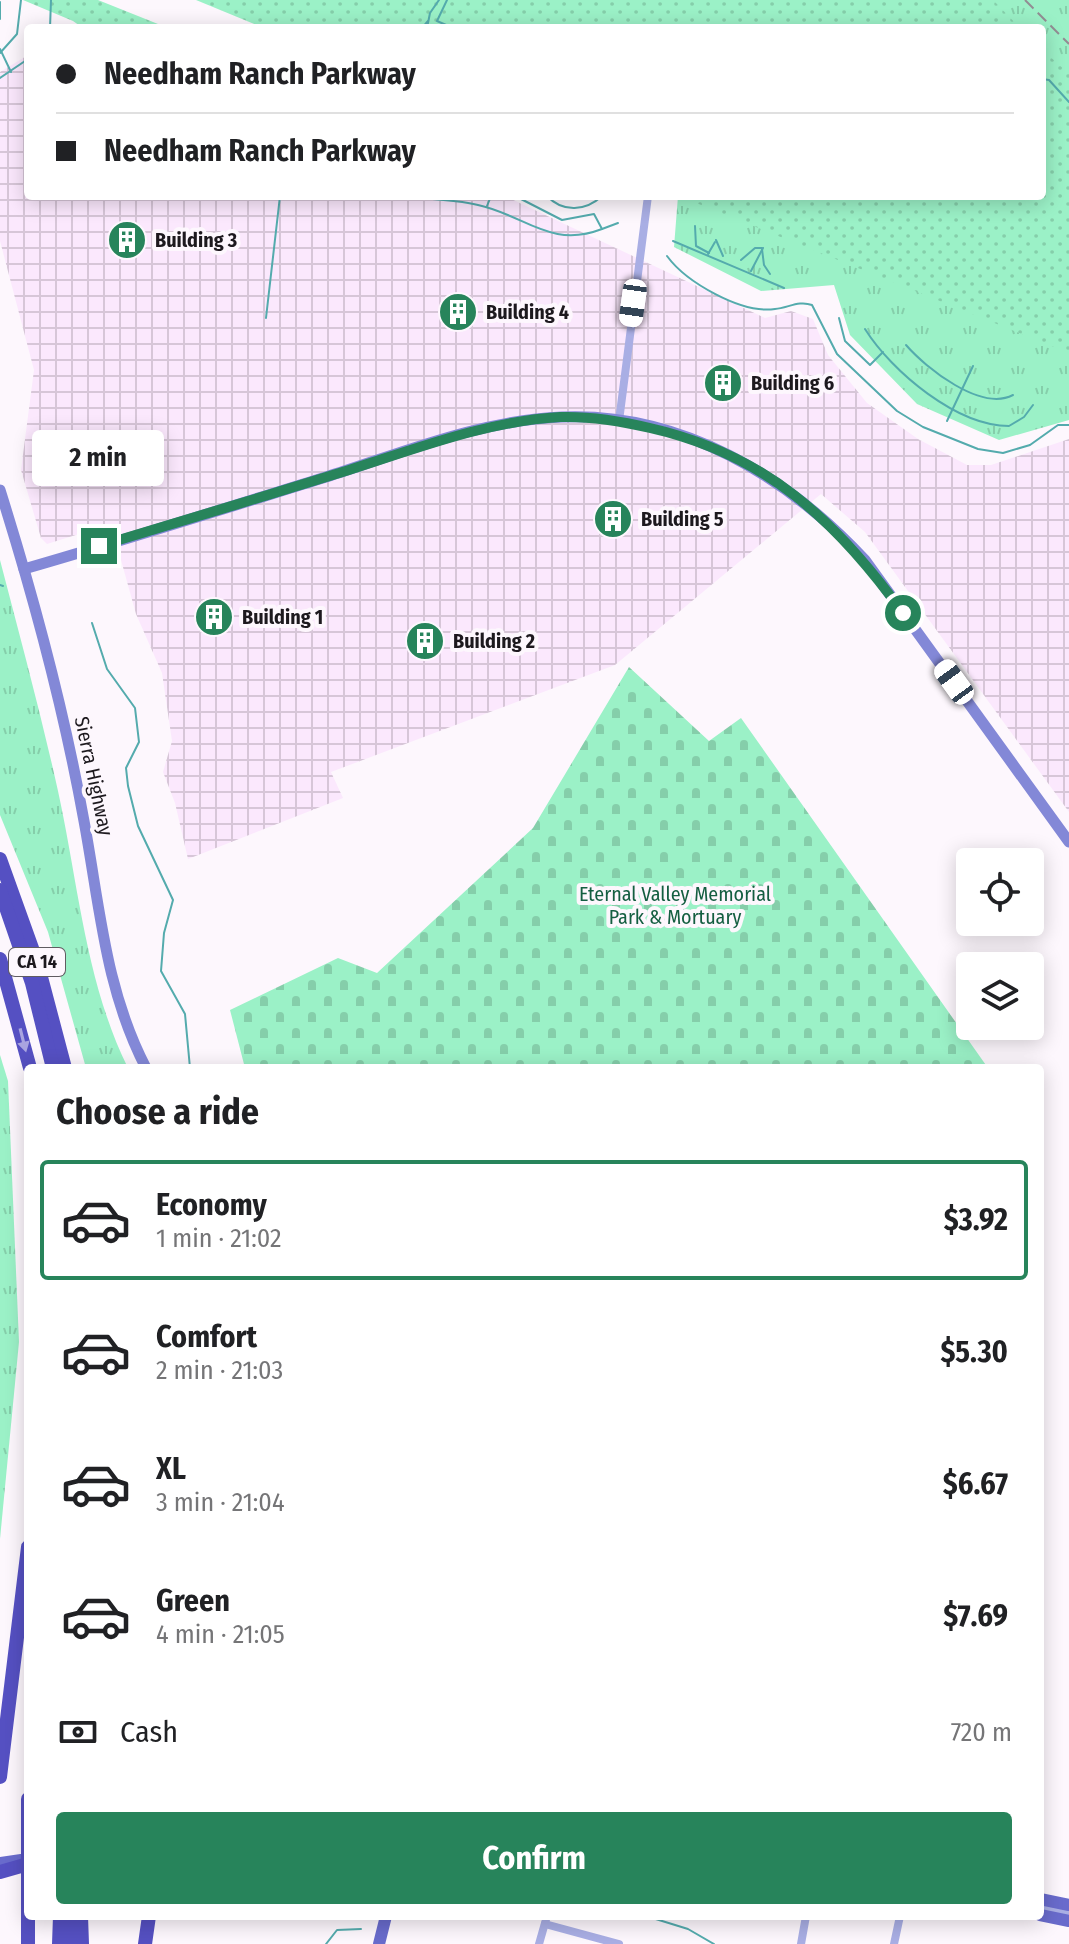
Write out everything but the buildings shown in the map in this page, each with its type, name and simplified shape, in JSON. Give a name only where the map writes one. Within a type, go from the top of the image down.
[{"type":"highway","name":"CA 14","points":[[0,859],[37,962],[64,1064]]},
{"type":"highway","points":[[0,890],[32,983],[52,1064]]},
{"type":"highway","points":[[0,913],[43,1064]]},
{"type":"highway","name":"CA 14","points":[[0,959],[29,1064]]},
{"type":"highway","points":[[0,1777],[24,1580]]},
{"type":"highway","points":[[0,1872],[24,1863]]},
{"type":"highway","points":[[28,1920],[28,1944]]},
{"type":"highway","points":[[59,1944],[60,1920]]},
{"type":"highway","points":[[71,1920],[71,1944]]},
{"type":"highway","points":[[81,1920],[82,1944]]},
{"type":"highway","points":[[90,1920],[90,1944]]},
{"type":"highway","points":[[145,1944],[148,1920]]},
{"type":"main road","points":[[0,1863],[24,1862]]},
{"type":"main road","points":[[1044,1900],[1069,1905]]},
{"type":"main road","points":[[1044,1916],[1069,1921]]},
{"type":"main road","points":[[379,1944],[385,1920]]},
{"type":"street","points":[[619,421],[647,200]]},
{"type":"street","points":[[24,569],[479,430],[561,417],[619,421],[668,432],[729,454],[767,475],[818,512],[865,560],[1069,842]]},
{"type":"street","name":"Sierra Highway","points":[[0,490],[24,569],[84,821],[108,969],[125,1025],[144,1064]]},
{"type":"street","points":[[1044,1908],[1069,1912]]},
{"type":"street","points":[[539,1944],[546,1920],[619,1944]]},
{"type":"street","points":[[801,1944],[805,1920]]},
{"type":"street","points":[[894,1944],[899,1920]]},
{"type":"shaded area","points":[[24,57],[24,200],[514,200],[765,318],[791,311],[813,319],[828,355],[867,403],[918,439],[967,465],[991,465],[1069,439],[1069,812],[865,532],[821,494],[615,665],[331,772],[343,798],[188,859],[175,803],[163,772],[172,741],[162,673],[136,614],[111,524],[47,544],[41,538],[21,470],[34,370],[0,241],[0,72]]},
{"type":"green space","points":[[23,0],[98,0],[158,24],[77,24]]},
{"type":"green space","points":[[196,0],[993,0],[1016,24],[254,24]]},
{"type":"green space","points":[[501,0],[1069,0],[1069,420],[999,440],[917,404],[850,335],[834,285],[761,291],[674,247],[678,200],[1046,200],[1046,24],[509,24]]},
{"type":"green space","points":[[1046,53],[1069,73],[1069,353],[689,200],[1046,200]]},
{"type":"green space","points":[[0,560],[51,762],[93,967],[102,1002],[126,1064],[85,1064],[48,932],[0,815]]},
{"type":"green space","name":"Eternal Valley Memorial Park & Mortuary","points":[[629,667],[709,741],[741,718],[956,1023],[956,1040],[968,1040],[985,1064],[244,1064],[230,1010],[338,958],[377,973],[533,828]]},
{"type":"green space","points":[[0,1055],[8,1081],[19,1342],[0,1539]]},
{"type":"waterway","points":[[0,53],[17,34],[21,0]]},
{"type":"waterway","points":[[50,24],[51,0]]},
{"type":"waterway","points":[[428,24],[430,13],[439,0]]},
{"type":"waterway","points":[[444,24],[437,21],[447,0]]},
{"type":"waterway","points":[[0,2],[0,19]]},
{"type":"waterway","points":[[0,49],[11,72]]},
{"type":"waterway","points":[[0,78],[24,62]]},
{"type":"waterway","points":[[1046,80],[1069,102]]},
{"type":"waterway","points":[[266,318],[280,200]]},
{"type":"waterway","points":[[448,200],[495,210],[552,233],[584,234],[602,229]]},
{"type":"waterway","points":[[487,206],[489,200]]},
{"type":"waterway","points":[[523,200],[562,220],[594,214],[602,229],[618,223]]},
{"type":"waterway","points":[[552,200],[574,208],[597,200]]},
{"type":"waterway","points":[[695,226],[696,246],[709,253]]},
{"type":"waterway","points":[[716,240],[723,256]]},
{"type":"waterway","points":[[673,241],[784,288]]},
{"type":"waterway","points":[[708,254],[715,242]]},
{"type":"waterway","points":[[741,260],[755,248],[762,248]]},
{"type":"waterway","points":[[751,271],[763,248]]},
{"type":"waterway","points":[[762,249],[764,265],[770,274]]},
{"type":"waterway","points":[[667,256],[701,286],[731,301],[761,309],[803,303],[812,305],[837,354],[897,411],[923,427],[978,449],[1003,453],[1030,445],[1058,425],[1069,425]]},
{"type":"waterway","points":[[839,318],[845,341],[870,365],[883,352]]},
{"type":"waterway","points":[[865,329],[909,379],[948,407],[968,417],[1009,426],[1024,417],[1033,405]]},
{"type":"waterway","points":[[906,345],[940,375],[970,393],[1000,399],[1013,395]]},
{"type":"waterway","points":[[947,421],[973,366]]},
{"type":"waterway","points":[[92,623],[107,669],[135,708],[139,742],[126,768],[128,786],[138,826],[173,900],[164,933],[161,971],[185,1014],[190,1064]]},
{"type":"waterway","points":[[659,1920],[688,1929],[714,1944]]},
{"type":"waterway","points":[[326,1944],[337,1930],[361,1929]]},
{"type":"railway","points":[[1025,0],[1069,44]]},
{"type":"place","name":"Building 3","points":[[127,240]]},
{"type":"place","name":"Building 4","points":[[458,312]]},
{"type":"place","name":"Building 6","points":[[723,383]]},
{"type":"place","name":"Building 5","points":[[613,519]]},
{"type":"place","name":"Building 1","points":[[214,617]]},
{"type":"place","name":"Building 2","points":[[425,641]]},
{"type":"route","points":[[99,546],[479,430],[561,417],[597,418],[668,432],[702,443],[767,475],[818,512],[844,537],[865,560],[903,613]]}]
